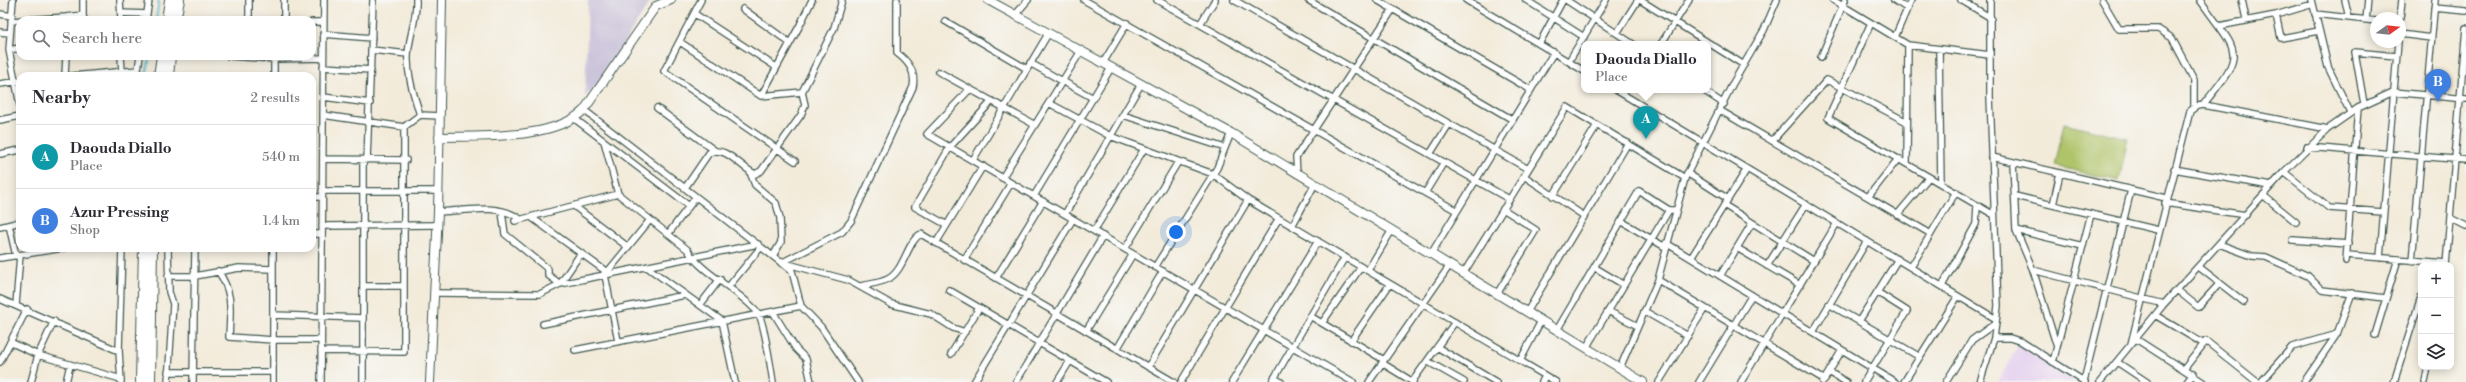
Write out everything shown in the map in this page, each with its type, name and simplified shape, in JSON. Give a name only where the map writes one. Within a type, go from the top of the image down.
[{"type":"highway","points":[[168,16],[170,0]]},
{"type":"highway","points":[[176,16],[179,0]]},
{"type":"highway","points":[[160,72],[161,60]]},
{"type":"highway","points":[[168,72],[170,60]]},
{"type":"highway","points":[[141,382],[144,252]]},
{"type":"highway","points":[[150,382],[152,252]]},
{"type":"street","points":[[13,0],[9,50],[16,77]]},
{"type":"street","points":[[83,0],[84,16]]},
{"type":"street","points":[[120,0],[120,16]]},
{"type":"street","points":[[146,16],[149,0]]},
{"type":"street","points":[[249,0],[249,16]]},
{"type":"street","points":[[284,0],[284,16]]},
{"type":"street","points":[[321,382],[324,0]]},
{"type":"street","points":[[363,382],[363,191],[370,103],[373,0]]},
{"type":"street","points":[[416,0],[415,26],[408,54],[409,79],[420,115]]},
{"type":"street","points":[[430,382],[438,212],[442,0]]},
{"type":"street","points":[[439,137],[506,134],[535,130],[562,124],[575,119],[584,110],[656,6],[671,0]]},
{"type":"street","points":[[701,0],[664,71],[778,148],[795,162]]},
{"type":"street","points":[[761,96],[812,0]]},
{"type":"street","points":[[657,108],[714,150],[722,152],[750,172],[755,174],[761,171],[801,116],[805,105],[802,92],[834,28],[842,0]]},
{"type":"street","points":[[782,262],[842,232],[851,221],[913,87],[915,79],[908,61],[897,54],[897,0]]},
{"type":"street","points":[[988,0],[1231,133],[1620,368],[1632,379],[1643,382]]},
{"type":"street","points":[[1016,14],[1028,0]]},
{"type":"street","points":[[1084,0],[1457,211]]},
{"type":"street","points":[[1157,0],[1509,199]]},
{"type":"street","points":[[1200,24],[1215,0]]},
{"type":"street","points":[[1234,0],[1528,170]]},
{"type":"street","points":[[1308,0],[1513,120]]},
{"type":"street","points":[[1378,0],[1531,90]]},
{"type":"street","points":[[1466,0],[1581,69]]},
{"type":"street","points":[[1526,0],[1584,37]]},
{"type":"street","points":[[1539,44],[1563,0]]},
{"type":"street","points":[[1566,0],[1628,41]]},
{"type":"street","points":[[1582,41],[1606,0]]},
{"type":"street","points":[[1618,34],[1639,0],[1705,41]]},
{"type":"street","points":[[1663,41],[1689,0]]},
{"type":"street","points":[[1620,368],[1658,280],[1666,245],[1686,176],[1764,30],[1777,0]]},
{"type":"street","points":[[1833,0],[1908,45],[1990,55]]},
{"type":"street","points":[[1821,57],[1846,0]]},
{"type":"street","points":[[1894,0],[1908,9]]},
{"type":"street","points":[[1895,37],[1911,0]]},
{"type":"street","points":[[1961,0],[1991,18]]},
{"type":"street","points":[[1980,382],[1994,338],[1998,306],[1992,157],[1990,0]]},
{"type":"street","points":[[2102,0],[2119,29],[2158,28],[2172,38],[2194,80],[2194,107]]},
{"type":"street","points":[[2201,0],[2234,49],[2234,63],[2228,75],[2203,105]]},
{"type":"street","points":[[2242,0],[2246,19]]},
{"type":"street","points":[[2345,0],[2349,18]]},
{"type":"street","points":[[2366,20],[2368,0]]},
{"type":"street","points":[[2401,12],[2402,0]]},
{"type":"street","points":[[2412,261],[2425,95],[2435,0]]},
{"type":"street","points":[[2219,26],[2246,19],[2276,15],[2312,2],[2328,67],[2350,112]]},
{"type":"street","points":[[2434,8],[2466,11]]},
{"type":"street","points":[[743,9],[790,43]]},
{"type":"street","points":[[1297,174],[1296,157],[1332,99],[1354,69],[1393,9]]},
{"type":"street","points":[[120,13],[140,16]]},
{"type":"street","points":[[0,14],[11,18],[16,18]]},
{"type":"street","points":[[695,14],[776,67]]},
{"type":"street","points":[[2315,14],[2370,20]]},
{"type":"street","points":[[2276,15],[2281,38],[2319,31]]},
{"type":"street","points":[[945,21],[1029,66],[1063,81],[1094,98]]},
{"type":"street","points":[[316,22],[324,22]]},
{"type":"street","points":[[1103,63],[1127,23]]},
{"type":"street","points":[[1871,23],[1828,118],[1994,215]]},
{"type":"street","points":[[2446,262],[2466,28]]},
{"type":"street","points":[[0,32],[10,33]]},
{"type":"street","points":[[323,34],[372,38]]},
{"type":"street","points":[[973,160],[1048,34]]},
{"type":"street","points":[[2406,35],[2431,38]]},
{"type":"street","points":[[680,42],[761,96],[802,92]]},
{"type":"street","points":[[1569,61],[1581,42]]},
{"type":"street","points":[[1711,45],[1744,66]]},
{"type":"street","points":[[1907,164],[1908,45]]},
{"type":"street","points":[[2380,258],[2397,48]]},
{"type":"street","points":[[9,50],[16,49]]},
{"type":"street","points":[[1939,49],[1941,184]]},
{"type":"street","points":[[372,50],[408,54]]},
{"type":"street","points":[[1002,178],[1081,51]]},
{"type":"street","points":[[1431,254],[1554,52]]},
{"type":"street","points":[[2364,104],[2355,52],[2396,56]]},
{"type":"street","points":[[316,58],[323,58]]},
{"type":"street","points":[[65,72],[66,60]]},
{"type":"street","points":[[122,60],[122,72]]},
{"type":"street","points":[[137,72],[139,60]]},
{"type":"street","points":[[274,60],[274,72]]},
{"type":"street","points":[[323,67],[371,70]]},
{"type":"street","points":[[1034,196],[1111,68]]},
{"type":"street","points":[[939,72],[1035,125]]},
{"type":"street","points":[[1772,141],[1827,80],[1907,122]]},
{"type":"street","points":[[0,84],[16,81]]},
{"type":"street","points":[[1065,214],[1141,84]]},
{"type":"street","points":[[970,89],[927,134],[1353,382]]},
{"type":"street","points":[[2100,382],[2164,304],[2264,196],[2271,186],[2307,147],[2328,129],[2350,112],[2364,104],[2393,92],[2466,99]]},
{"type":"street","points":[[1621,93],[1898,259],[1996,321]]},
{"type":"street","points":[[1708,93],[1724,104]]},
{"type":"street","points":[[323,97],[370,103]]},
{"type":"street","points":[[947,225],[915,207],[950,147],[992,102]]},
{"type":"street","points":[[1048,104],[1110,136],[1213,174],[1248,200],[1556,382]]},
{"type":"street","points":[[2130,346],[2187,115],[2194,107],[2203,105],[2328,129]]},
{"type":"street","points":[[1463,274],[1567,106],[1628,144],[1728,199]]},
{"type":"street","points":[[2358,108],[2346,258],[2380,258],[2419,262]]},
{"type":"street","points":[[584,110],[792,271],[801,306],[821,327],[858,382]]},
{"type":"street","points":[[1721,111],[1931,234]]},
{"type":"street","points":[[1123,114],[1225,148]]},
{"type":"street","points":[[323,115],[404,127],[420,115],[440,116]]},
{"type":"street","points":[[0,120],[16,117]]},
{"type":"street","points":[[575,119],[689,206]]},
{"type":"street","points":[[1430,154],[1449,124]]},
{"type":"street","points":[[1553,196],[1597,125]]},
{"type":"street","points":[[321,351],[404,352],[403,286],[406,160],[404,127]]},
{"type":"street","points":[[1155,267],[1213,174],[1231,133]]},
{"type":"street","points":[[604,141],[618,194],[688,250],[693,258],[730,286],[759,314],[773,382]]},
{"type":"street","points":[[1527,312],[1628,144]]},
{"type":"street","points":[[2307,147],[2466,160]]},
{"type":"street","points":[[1094,231],[1144,149]]},
{"type":"street","points":[[685,188],[709,153],[714,150]]},
{"type":"street","points":[[0,154],[16,151]]},
{"type":"street","points":[[1992,157],[2131,190],[2166,201],[2246,215]]},
{"type":"street","points":[[322,159],[406,160]]},
{"type":"street","points":[[1868,197],[1898,159]]},
{"type":"street","points":[[1125,249],[1178,162]]},
{"type":"street","points":[[1425,193],[1444,162]]},
{"type":"street","points":[[2014,162],[2016,230],[2033,270],[2057,347]]},
{"type":"street","points":[[936,243],[983,166]]},
{"type":"street","points":[[1691,258],[1747,169]]},
{"type":"street","points":[[2174,169],[2271,186]]},
{"type":"street","points":[[750,172],[755,185],[776,203],[780,218],[782,242],[773,256]]},
{"type":"street","points":[[2284,172],[2329,208],[2383,212]]},
{"type":"street","points":[[2053,205],[2060,173]]},
{"type":"street","points":[[1524,176],[1584,216]]},
{"type":"street","points":[[1897,215],[1929,177]]},
{"type":"street","points":[[964,260],[1011,183]]},
{"type":"street","points":[[1292,226],[1315,184]]},
{"type":"street","points":[[1994,338],[2010,338],[2022,342],[2084,382],[2131,190]]},
{"type":"street","points":[[316,196],[322,194],[363,191],[438,191]]},
{"type":"street","points":[[1557,330],[1639,191],[1669,210],[1676,210]]},
{"type":"street","points":[[1911,267],[1956,192]]},
{"type":"street","points":[[438,212],[484,210],[515,215],[518,220],[618,194]]},
{"type":"street","points":[[2015,196],[2158,230]]},
{"type":"street","points":[[2264,196],[2296,222]]},
{"type":"street","points":[[668,234],[696,197]]},
{"type":"street","points":[[1148,367],[1248,200]]},
{"type":"street","points":[[996,278],[1043,201]]},
{"type":"street","points":[[1767,266],[1806,204]]},
{"type":"street","points":[[1724,205],[1814,261]]},
{"type":"street","points":[[1942,286],[1976,224],[1977,205]]},
{"type":"street","points":[[574,206],[628,247]]},
{"type":"street","points":[[1497,294],[1536,230],[1503,209]]},
{"type":"street","points":[[1586,348],[1669,210]]},
{"type":"street","points":[[502,212],[505,234],[548,269],[548,274],[560,284]]},
{"type":"street","points":[[2053,362],[2091,214]]},
{"type":"street","points":[[531,217],[604,270],[618,341]]},
{"type":"street","points":[[1181,382],[1279,218]]},
{"type":"street","points":[[2450,218],[2466,226]]},
{"type":"street","points":[[974,382],[1072,219]]},
{"type":"street","points":[[605,275],[650,220]]},
{"type":"street","points":[[1621,221],[1651,240],[1666,245],[1691,258],[1894,382]]},
{"type":"street","points":[[0,227],[16,223]]},
{"type":"street","points":[[1720,276],[1752,223]]},
{"type":"street","points":[[1742,382],[1837,223]]},
{"type":"street","points":[[9,225],[16,248]]},
{"type":"street","points":[[322,226],[437,225]]},
{"type":"street","points":[[1368,270],[1392,230]]},
{"type":"street","points":[[2016,230],[2083,246]]},
{"type":"street","points":[[316,234],[322,234]]},
{"type":"street","points":[[861,286],[890,278],[906,257],[918,236],[921,234],[1174,382]]},
{"type":"street","points":[[1016,382],[1103,236]]},
{"type":"street","points":[[2293,240],[2348,244]]},
{"type":"street","points":[[1232,382],[1318,241]]},
{"type":"street","points":[[1813,332],[1867,241]]},
{"type":"street","points":[[2219,244],[2252,256],[2266,257],[2308,276],[2322,290],[2386,298]]},
{"type":"street","points":[[434,293],[540,294],[560,284],[760,246]]},
{"type":"street","points":[[730,286],[760,246]]},
{"type":"street","points":[[1737,248],[1800,285]]},
{"type":"street","points":[[16,305],[17,252]]},
{"type":"street","points":[[0,258],[37,252]]},
{"type":"street","points":[[10,342],[38,355],[121,381],[119,351],[122,252]]},
{"type":"street","points":[[168,252],[169,292],[173,304],[168,382]]},
{"type":"street","points":[[193,382],[195,252]]},
{"type":"street","points":[[273,252],[273,382]]},
{"type":"street","points":[[560,284],[581,254]]},
{"type":"street","points":[[1086,331],[1133,254]]},
{"type":"street","points":[[1281,382],[1273,380],[1345,257]]},
{"type":"street","points":[[1859,321],[1898,259]]},
{"type":"street","points":[[2375,335],[2398,259]]},
{"type":"street","points":[[782,262],[838,276],[861,286],[891,304],[931,314],[953,328],[965,332]]},
{"type":"street","points":[[1369,382],[1450,265]]},
{"type":"street","points":[[647,267],[722,322],[735,382]]},
{"type":"street","points":[[1322,323],[1361,267]]},
{"type":"street","points":[[2199,267],[2244,302]]},
{"type":"street","points":[[168,276],[195,276],[239,268],[273,269]]},
{"type":"street","points":[[1594,268],[1624,285]]},
{"type":"street","points":[[2033,270],[2164,304]]},
{"type":"street","points":[[218,271],[227,283],[231,296],[228,337],[273,340],[321,340]]},
{"type":"street","points":[[1117,349],[1163,272]]},
{"type":"street","points":[[700,305],[720,279]]},
{"type":"street","points":[[1658,280],[1824,381],[1842,350]]},
{"type":"street","points":[[2177,290],[2198,307],[2220,283]]},
{"type":"street","points":[[1351,341],[1390,284]]},
{"type":"street","points":[[363,286],[403,286]]},
{"type":"street","points":[[949,290],[1070,361],[1099,380],[1106,382]]},
{"type":"street","points":[[1864,382],[1907,310],[1877,292]]},
{"type":"street","points":[[2304,382],[2327,352],[2337,334],[2352,293]]},
{"type":"street","points":[[542,324],[685,295]]},
{"type":"street","points":[[1699,382],[1752,295]]},
{"type":"street","points":[[1904,382],[1958,296]]},
{"type":"street","points":[[0,299],[54,321],[119,351]]},
{"type":"street","points":[[1830,304],[1920,357]]},
{"type":"street","points":[[575,350],[801,306]]},
{"type":"street","points":[[2394,382],[2418,307]]},
{"type":"street","points":[[951,354],[979,308]]},
{"type":"street","points":[[1659,382],[1705,308]]},
{"type":"street","points":[[0,362],[26,310]]},
{"type":"street","points":[[1608,311],[1638,326]]},
{"type":"street","points":[[1644,311],[1688,336]]},
{"type":"street","points":[[773,312],[796,349],[806,359],[811,382]]},
{"type":"street","points":[[273,315],[363,318]]},
{"type":"street","points":[[2155,315],[2204,344]]},
{"type":"street","points":[[1310,316],[1383,361],[1413,382],[1455,322]]},
{"type":"street","points":[[1520,361],[1541,320]]},
{"type":"street","points":[[31,382],[38,355],[54,321]]},
{"type":"street","points":[[1946,382],[1972,340],[1996,321]]},
{"type":"street","points":[[2261,382],[2292,347],[2337,334]]},
{"type":"street","points":[[2136,339],[2193,374],[2203,382]]},
{"type":"street","points":[[2184,369],[2206,341],[2257,382]]},
{"type":"street","points":[[1437,347],[1496,382]]},
{"type":"street","points":[[1057,382],[1070,361]]},
{"type":"street","points":[[1428,361],[1464,382]]},
{"type":"street","points":[[2117,362],[2147,382]]},
{"type":"street","points":[[66,382],[70,365]]},
{"type":"street","points":[[2426,382],[2428,370]]},
{"type":"street","points":[[168,372],[273,372]]},
{"type":"street","points":[[1829,372],[1846,382]]},
{"type":"street","points":[[2187,382],[2193,374]]},
{"type":"street","points":[[1542,382],[1546,376]]},
{"type":"shaded area","points":[[588,0],[651,0],[599,83],[585,97]]},
{"type":"shaded area","points":[[2018,345],[2076,382],[1998,382]]},
{"type":"green space","points":[[2064,123],[2128,138],[2119,181],[2055,166]]},
{"type":"waterway","points":[[157,16],[159,0]]},
{"type":"waterway","points":[[147,72],[149,60]]},
{"type":"place","name":"Azur Pressing","points":[[2438,102]]},
{"type":"place","name":"Daouda Diallo","points":[[1646,139]]}]
